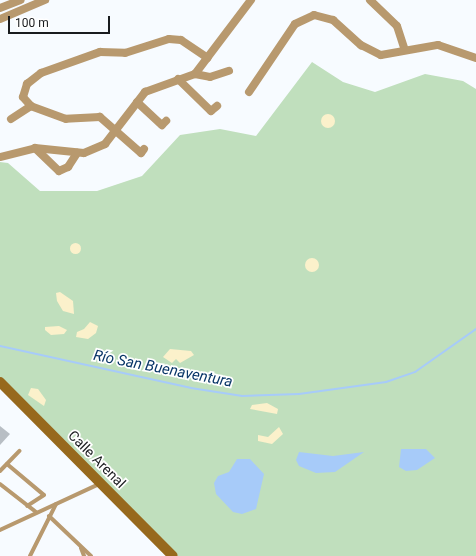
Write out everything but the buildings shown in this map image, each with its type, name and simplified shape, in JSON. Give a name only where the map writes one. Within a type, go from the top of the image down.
[{"type":"street","points":[[0,8],[21,0]]},
{"type":"street","points":[[0,19],[45,0]]},
{"type":"street","points":[[195,74],[251,0]]},
{"type":"street","points":[[370,0],[397,26],[405,50]]},
{"type":"street","points":[[249,92],[295,24],[304,18],[324,15],[333,20],[371,52],[381,55],[438,45],[476,58]]},
{"type":"street","points":[[144,149],[141,153],[116,130],[94,115],[66,119],[31,106],[23,97],[24,90],[33,77],[100,52],[125,53],[175,38],[208,58]]},
{"type":"street","points":[[0,157],[35,148],[77,153],[105,144],[137,102],[155,86],[195,74],[210,77],[229,71]]},
{"type":"street","points":[[178,79],[212,111],[217,106]]},
{"type":"street","points":[[137,102],[162,125],[166,121]]},
{"type":"street","points":[[11,119],[31,106]]},
{"type":"street","points":[[35,148],[59,170],[68,167],[77,153]]},
{"type":"street","points":[[0,151],[12,154]]},
{"type":"street","name":"Calle Arenal","points":[[0,382],[173,556]]},
{"type":"lane","points":[[0,471],[19,451]]},
{"type":"lane","points":[[6,464],[44,495],[27,506]]},
{"type":"lane","points":[[0,484],[36,512]]},
{"type":"lane","points":[[0,530],[36,512],[101,484]]},
{"type":"lane","points":[[30,556],[56,503]]},
{"type":"lane","points":[[50,516],[91,556]]},
{"type":"lane","points":[[81,547],[84,556]]},
{"type":"green space","points":[[312,62],[343,82],[375,92],[425,74],[463,81],[476,89],[476,556],[178,556],[0,378],[0,162],[8,163],[40,191],[97,191],[142,176],[180,135],[220,129],[256,136]]},
{"type":"sand","points":[[325,114],[331,114],[335,118],[335,124],[331,128],[325,128],[321,124],[321,118]]},
{"type":"sand","points":[[73,243],[77,243],[79,244],[79,252],[73,253],[70,250],[70,246]]},
{"type":"sand","points":[[309,258],[315,258],[319,262],[319,268],[315,272],[309,272],[305,268],[305,262]]},
{"type":"sand","points":[[60,292],[73,301],[74,314],[63,311],[57,301],[56,293]]},
{"type":"sand","points":[[90,322],[98,326],[96,333],[88,339],[76,337],[77,332],[84,329]]},
{"type":"sand","points":[[59,326],[67,330],[64,334],[51,335],[45,330],[45,327]]},
{"type":"sand","points":[[170,349],[191,351],[194,355],[180,363],[176,359],[172,363],[163,357]]},
{"type":"sand","points":[[162,365],[174,367],[174,376],[156,372],[155,369]]},
{"type":"sand","points":[[31,388],[38,389],[46,400],[44,406],[28,395]]},
{"type":"sand","points":[[267,403],[278,409],[277,414],[250,409],[252,405]]},
{"type":"sand","points":[[279,427],[283,434],[272,444],[258,441],[258,435],[268,437]]},
{"type":"water","points":[[401,449],[426,449],[435,458],[417,470],[406,471],[399,467]]},
{"type":"water","points":[[299,452],[333,456],[364,452],[335,472],[316,473],[299,466],[296,460]]},
{"type":"water","points":[[237,459],[250,459],[264,474],[256,509],[242,514],[233,512],[216,494],[214,483],[218,476],[229,472]]},
{"type":"waterway","name":"Río San Buenaventura","points":[[0,346],[191,388],[242,396],[299,394],[386,382],[415,372],[476,329]]}]
